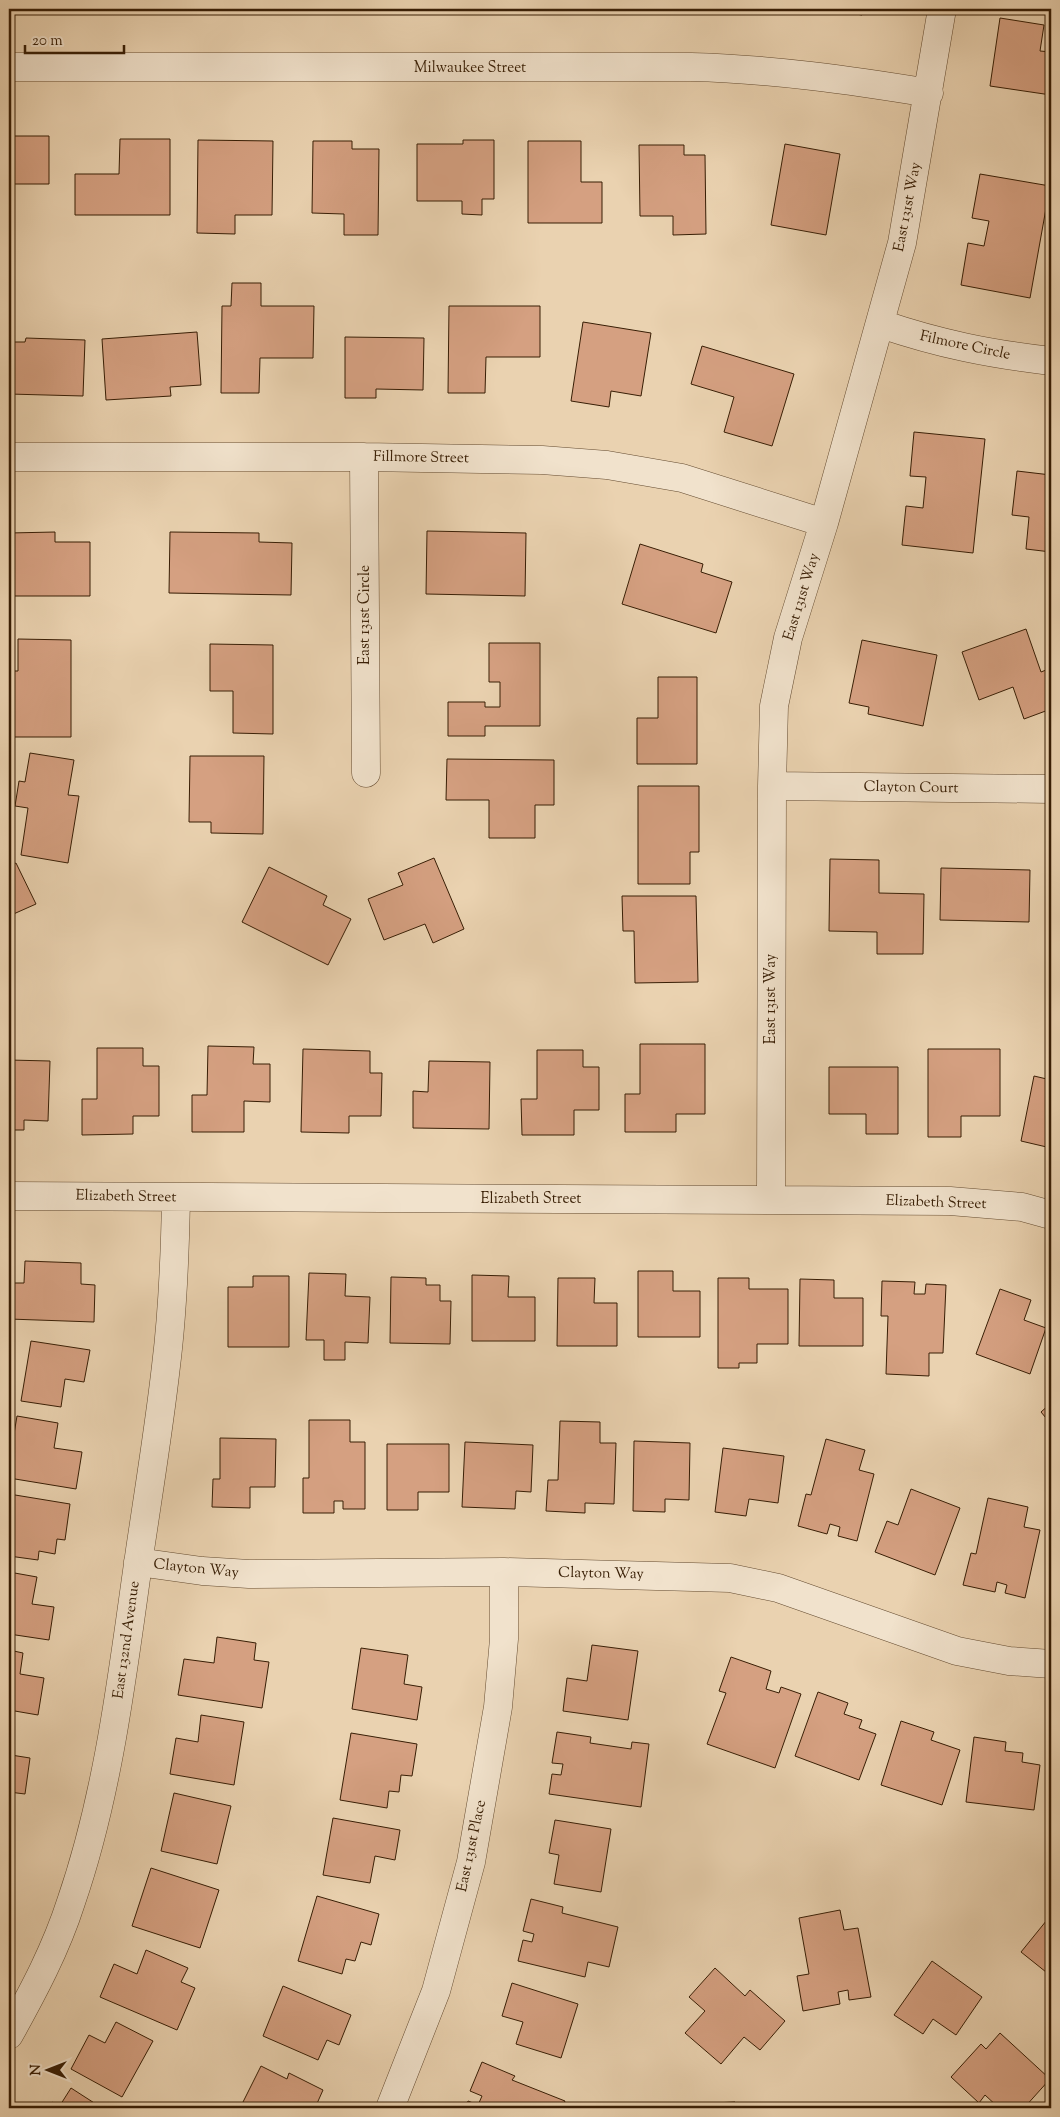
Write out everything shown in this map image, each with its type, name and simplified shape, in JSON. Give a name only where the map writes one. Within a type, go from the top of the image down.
[{"type":"street","name":"East 131st Way","points":[[771,1200],[772,786],[776,696],[788,638],[824,523],[881,324],[902,243],[942,9]]},
{"type":"street","name":"Milwaukee Street","points":[[9,67],[700,67],[746,69],[822,77],[929,93]]},
{"type":"street","name":"Filmore Circle","points":[[881,324],[932,341],[998,355],[1051,361]]},
{"type":"street","name":"Fillmore Street","points":[[9,457],[364,457],[542,460],[607,466],[682,478],[824,523]]},
{"type":"street","name":"East 131st Circle","points":[[364,457],[366,773]]},
{"type":"street","name":"Clayton Court","points":[[772,786],[1051,789]]},
{"type":"street","name":"Elizabeth Street","points":[[9,1196],[950,1201],[1022,1207],[1051,1214]]},
{"type":"street","name":"East 132nd Avenue","points":[[9,2035],[50,1956],[71,1903],[89,1844],[117,1707],[166,1366],[174,1273],[176,1198]]},
{"type":"street","name":"Clayton Way","points":[[138,1562],[202,1571],[249,1574],[504,1572],[730,1578],[778,1588],[957,1651],[1009,1661],[1051,1664]]},
{"type":"street","name":"East 131st Place","points":[[390,2108],[436,1991],[471,1862],[498,1707],[504,1639],[504,1572]]},
{"type":"building","points":[[198,9],[232,9],[232,14],[198,14]]},
{"type":"building","points":[[826,9],[864,9],[862,15]]},
{"type":"building","points":[[1000,18],[1044,25],[1040,51],[1051,52],[1051,95],[990,86]]},
{"type":"building","points":[[9,136],[49,136],[49,184],[9,184]]},
{"type":"building","points":[[120,139],[170,139],[170,215],[75,215],[75,174],[119,174]]},
{"type":"building","points":[[198,140],[273,141],[272,215],[235,215],[235,234],[197,233]]},
{"type":"building","points":[[463,140],[494,140],[494,199],[482,199],[482,215],[462,214],[462,201],[417,201],[417,144],[463,144]]},
{"type":"building","points":[[313,141],[352,141],[352,149],[379,149],[378,235],[344,235],[344,214],[312,213]]},
{"type":"building","points":[[528,141],[581,141],[581,182],[602,182],[602,223],[528,223]]},
{"type":"building","points":[[785,144],[840,154],[826,235],[771,225]]},
{"type":"building","points":[[639,145],[684,145],[684,155],[705,155],[706,234],[673,235],[673,216],[640,216]]},
{"type":"building","points":[[980,174],[1050,186],[1030,298],[961,285],[968,243],[984,246],[989,221],[972,218]]},
{"type":"building","points":[[232,283],[261,283],[261,306],[314,306],[313,358],[260,358],[259,393],[221,393],[222,306],[231,306]]},
{"type":"building","points":[[449,306],[540,306],[540,357],[486,357],[485,393],[448,393]]},
{"type":"building","points":[[583,322],[651,333],[641,396],[611,391],[609,407],[571,401]]},
{"type":"building","points":[[197,332],[201,385],[170,387],[171,396],[106,400],[102,339]]},
{"type":"building","points":[[345,337],[424,338],[423,390],[376,389],[376,398],[345,398]]},
{"type":"building","points":[[26,338],[85,340],[83,396],[9,394],[9,342],[25,342]]},
{"type":"building","points":[[702,346],[794,374],[772,446],[724,432],[734,397],[691,384]]},
{"type":"building","points":[[914,432],[985,439],[973,553],[902,545],[906,506],[923,508],[926,477],[910,476]]},
{"type":"building","points":[[1017,471],[1051,475],[1051,552],[1026,549],[1029,517],[1012,515]]},
{"type":"building","points":[[427,531],[526,533],[525,596],[426,594]]},
{"type":"building","points":[[55,532],[55,542],[90,542],[90,596],[9,596],[9,533]]},
{"type":"building","points":[[170,532],[259,533],[259,542],[292,543],[291,595],[169,593]]},
{"type":"building","points":[[640,544],[703,564],[701,572],[732,582],[716,633],[622,604]]},
{"type":"building","points":[[1026,629],[1041,672],[1051,668],[1051,709],[1024,719],[1013,687],[979,700],[962,652]]},
{"type":"building","points":[[18,639],[71,640],[71,737],[11,737],[11,671],[18,671]]},
{"type":"building","points":[[862,640],[937,655],[923,726],[868,714],[869,707],[849,703]]},
{"type":"building","points":[[489,643],[540,643],[540,726],[485,726],[485,736],[448,736],[448,702],[485,702],[485,707],[500,707],[500,682],[489,682]]},
{"type":"building","points":[[210,644],[273,645],[273,734],[233,733],[233,691],[210,691]]},
{"type":"building","points":[[658,677],[697,677],[697,764],[637,764],[637,718],[658,718]]},
{"type":"building","points":[[30,753],[74,760],[68,795],[79,796],[68,863],[21,855],[28,808],[15,806],[19,781],[25,782]]},
{"type":"building","points":[[190,756],[264,756],[263,834],[211,833],[211,822],[189,822]]},
{"type":"building","points":[[447,759],[554,760],[554,805],[535,805],[535,838],[489,838],[489,800],[446,800]]},
{"type":"building","points":[[638,786],[699,786],[699,852],[690,852],[690,884],[638,884]]},
{"type":"building","points":[[434,858],[464,929],[433,943],[425,924],[384,940],[368,899],[403,885],[398,873]]},
{"type":"building","points":[[830,859],[879,860],[879,893],[924,894],[923,954],[877,954],[877,932],[829,931]]},
{"type":"building","points":[[16,863],[36,904],[9,916],[9,866]]},
{"type":"building","points":[[269,867],[327,896],[323,905],[351,919],[328,965],[242,922]]},
{"type":"building","points":[[941,868],[1030,870],[1029,922],[940,920]]},
{"type":"building","points":[[622,896],[696,896],[698,982],[635,983],[634,931],[623,931]]},
{"type":"building","points":[[640,1044],[705,1044],[705,1114],[676,1114],[676,1132],[625,1132],[625,1094],[640,1094]]},
{"type":"building","points":[[208,1046],[254,1047],[253,1064],[270,1064],[270,1102],[244,1101],[244,1132],[192,1132],[192,1095],[207,1095]]},
{"type":"building","points":[[97,1048],[143,1048],[143,1066],[159,1066],[159,1116],[133,1116],[133,1134],[82,1135],[82,1099],[97,1099]]},
{"type":"building","points":[[303,1049],[370,1051],[370,1073],[382,1073],[381,1116],[349,1116],[349,1133],[301,1132]]},
{"type":"building","points":[[928,1049],[1000,1049],[1000,1116],[961,1116],[961,1137],[928,1137]]},
{"type":"building","points":[[537,1050],[583,1050],[583,1067],[599,1067],[599,1110],[574,1110],[574,1135],[522,1135],[521,1099],[537,1099]]},
{"type":"building","points":[[9,1060],[50,1061],[48,1121],[24,1120],[24,1130],[9,1130]]},
{"type":"building","points":[[429,1061],[490,1062],[489,1129],[413,1128],[413,1091],[428,1092]]},
{"type":"building","points":[[829,1067],[898,1067],[898,1134],[866,1134],[866,1114],[829,1114]]},
{"type":"building","points":[[1034,1076],[1051,1080],[1051,1148],[1021,1141]]},
{"type":"building","points":[[25,1261],[81,1263],[81,1284],[95,1285],[94,1322],[9,1319],[10,1283],[24,1283]]},
{"type":"building","points":[[638,1271],[673,1271],[673,1291],[700,1291],[700,1337],[638,1337]]},
{"type":"building","points":[[309,1273],[346,1274],[345,1296],[370,1297],[368,1343],[345,1342],[345,1360],[324,1360],[324,1340],[306,1340]]},
{"type":"building","points":[[472,1275],[509,1276],[508,1297],[535,1297],[535,1341],[472,1341]]},
{"type":"building","points":[[253,1276],[289,1276],[289,1347],[228,1347],[228,1287],[253,1287]]},
{"type":"building","points":[[391,1277],[426,1278],[426,1285],[440,1285],[440,1301],[451,1301],[450,1344],[390,1343]]},
{"type":"building","points":[[558,1278],[595,1278],[594,1303],[617,1303],[617,1346],[557,1346]]},
{"type":"building","points":[[718,1278],[749,1278],[749,1289],[788,1289],[788,1344],[757,1344],[757,1363],[739,1363],[739,1368],[718,1368]]},
{"type":"building","points":[[800,1279],[834,1280],[834,1298],[863,1298],[863,1346],[799,1346]]},
{"type":"building","points":[[882,1281],[915,1282],[914,1294],[925,1294],[926,1284],[946,1285],[943,1353],[929,1353],[929,1376],[886,1374],[888,1316],[881,1316]]},
{"type":"building","points":[[1000,1289],[1031,1300],[1024,1320],[1046,1328],[1030,1374],[976,1354]]},
{"type":"building","points":[[31,1341],[90,1350],[84,1382],[65,1379],[61,1407],[21,1401]]},
{"type":"building","points":[[1051,1403],[1051,1424],[1041,1412]]},
{"type":"building","points":[[17,1416],[58,1423],[54,1448],[82,1452],[76,1489],[9,1478],[9,1433],[14,1434]]},
{"type":"building","points":[[309,1420],[350,1420],[350,1442],[365,1442],[365,1509],[343,1509],[343,1501],[334,1501],[334,1513],[303,1513],[303,1478],[309,1478]]},
{"type":"building","points":[[560,1421],[600,1422],[600,1443],[616,1443],[614,1504],[585,1503],[585,1513],[546,1511],[548,1480],[558,1480]]},
{"type":"building","points":[[220,1438],[276,1439],[275,1487],[250,1487],[250,1508],[212,1507],[213,1479],[220,1479]]},
{"type":"building","points":[[826,1439],[865,1450],[859,1470],[874,1474],[857,1541],[838,1536],[840,1527],[830,1524],[827,1534],[798,1526],[806,1494],[811,1495]]},
{"type":"building","points":[[634,1441],[690,1443],[689,1500],[665,1499],[665,1512],[633,1511]]},
{"type":"building","points":[[465,1442],[533,1445],[531,1492],[516,1491],[515,1509],[462,1507]]},
{"type":"building","points":[[387,1444],[449,1444],[449,1492],[418,1492],[418,1510],[387,1510]]},
{"type":"building","points":[[723,1448],[784,1456],[778,1503],[749,1499],[746,1516],[715,1512]]},
{"type":"building","points":[[911,1489],[960,1508],[935,1575],[875,1552],[887,1521],[898,1525]]},
{"type":"building","points":[[9,1494],[70,1504],[65,1540],[57,1539],[55,1554],[39,1551],[38,1560],[9,1556]]},
{"type":"building","points":[[988,1498],[1028,1507],[1024,1527],[1040,1530],[1025,1598],[1005,1593],[1007,1585],[997,1582],[995,1592],[963,1585],[971,1553],[976,1554]]},
{"type":"building","points":[[9,1572],[37,1577],[32,1604],[54,1607],[49,1640],[9,1634]]},
{"type":"building","points":[[217,1637],[256,1643],[254,1660],[269,1662],[262,1708],[178,1695],[184,1659],[214,1663]]},
{"type":"building","points":[[592,1645],[638,1651],[628,1720],[563,1711],[567,1678],[587,1681]]},
{"type":"building","points":[[361,1648],[408,1655],[404,1684],[422,1687],[417,1720],[352,1709]]},
{"type":"building","points":[[9,1650],[23,1653],[20,1674],[44,1678],[38,1715],[9,1710]]},
{"type":"building","points":[[731,1657],[771,1671],[766,1689],[779,1693],[781,1687],[801,1694],[775,1768],[707,1744],[726,1693],[719,1691]]},
{"type":"building","points":[[818,1692],[848,1703],[844,1714],[862,1720],[859,1728],[876,1734],[859,1780],[795,1756]]},
{"type":"building","points":[[201,1715],[244,1722],[234,1785],[170,1774],[176,1738],[198,1742]]},
{"type":"building","points":[[901,1721],[934,1732],[931,1740],[960,1750],[942,1805],[881,1785]]},
{"type":"building","points":[[9,1729],[14,1730],[11,1755],[30,1758],[25,1794],[9,1792]]},
{"type":"building","points":[[557,1732],[591,1737],[590,1743],[631,1749],[632,1742],[649,1744],[641,1807],[549,1794],[552,1774],[561,1775],[563,1764],[552,1763]]},
{"type":"building","points":[[351,1733],[417,1744],[412,1776],[401,1775],[399,1792],[389,1791],[387,1808],[340,1800]]},
{"type":"building","points":[[974,1737],[1006,1742],[1005,1751],[1023,1753],[1022,1762],[1040,1765],[1034,1810],[966,1802]]},
{"type":"building","points":[[174,1793],[231,1806],[217,1864],[161,1851]]},
{"type":"building","points":[[333,1818],[400,1830],[395,1860],[375,1856],[370,1883],[323,1875]]},
{"type":"building","points":[[555,1820],[611,1829],[601,1892],[554,1884],[559,1855],[549,1853]]},
{"type":"building","points":[[151,1868],[219,1890],[200,1948],[132,1926]]},
{"type":"building","points":[[317,1896],[379,1914],[371,1945],[361,1942],[355,1961],[346,1959],[342,1974],[298,1961]]},
{"type":"building","points":[[531,1899],[563,1907],[562,1913],[618,1927],[609,1967],[588,1962],[585,1977],[518,1961],[523,1940],[532,1942],[534,1934],[523,1931]]},
{"type":"building","points":[[840,1910],[844,1930],[858,1928],[871,1997],[849,2000],[848,1990],[838,1992],[840,2004],[803,2011],[797,1976],[809,1974],[799,1918]]},
{"type":"building","points":[[1051,1915],[1051,1976],[1021,1952]]},
{"type":"building","points":[[146,1950],[188,1968],[181,1982],[195,1988],[177,2030],[100,1997],[114,1964],[137,1974]]},
{"type":"building","points":[[932,1961],[982,1997],[956,2035],[933,2019],[923,2034],[894,2015]]},
{"type":"building","points":[[715,1968],[745,1996],[750,1990],[785,2021],[760,2050],[744,2037],[721,2064],[685,2033],[705,2011],[689,1997]]},
{"type":"building","points":[[512,1983],[578,2004],[561,2058],[516,2044],[523,2022],[502,2016]]},
{"type":"building","points":[[283,1986],[351,2015],[339,2045],[327,2040],[318,2060],[263,2036]]},
{"type":"building","points":[[116,2022],[153,2041],[122,2097],[71,2069],[89,2035],[105,2043]]},
{"type":"building","points":[[1000,2033],[1050,2079],[1024,2108],[999,2108],[985,2095],[979,2103],[951,2077],[981,2044],[986,2049]]},
{"type":"building","points":[[482,2062],[515,2076],[512,2080],[565,2101],[562,2108],[465,2108],[468,2101],[478,2105],[482,2096],[470,2091]]},
{"type":"building","points":[[261,2066],[287,2079],[289,2073],[323,2090],[315,2108],[240,2108]]},
{"type":"building","points":[[71,2088],[102,2108],[48,2108],[52,2102],[59,2107]]},
{"type":"building","points":[[735,2102],[736,2108],[649,2108],[649,2106]]}]
